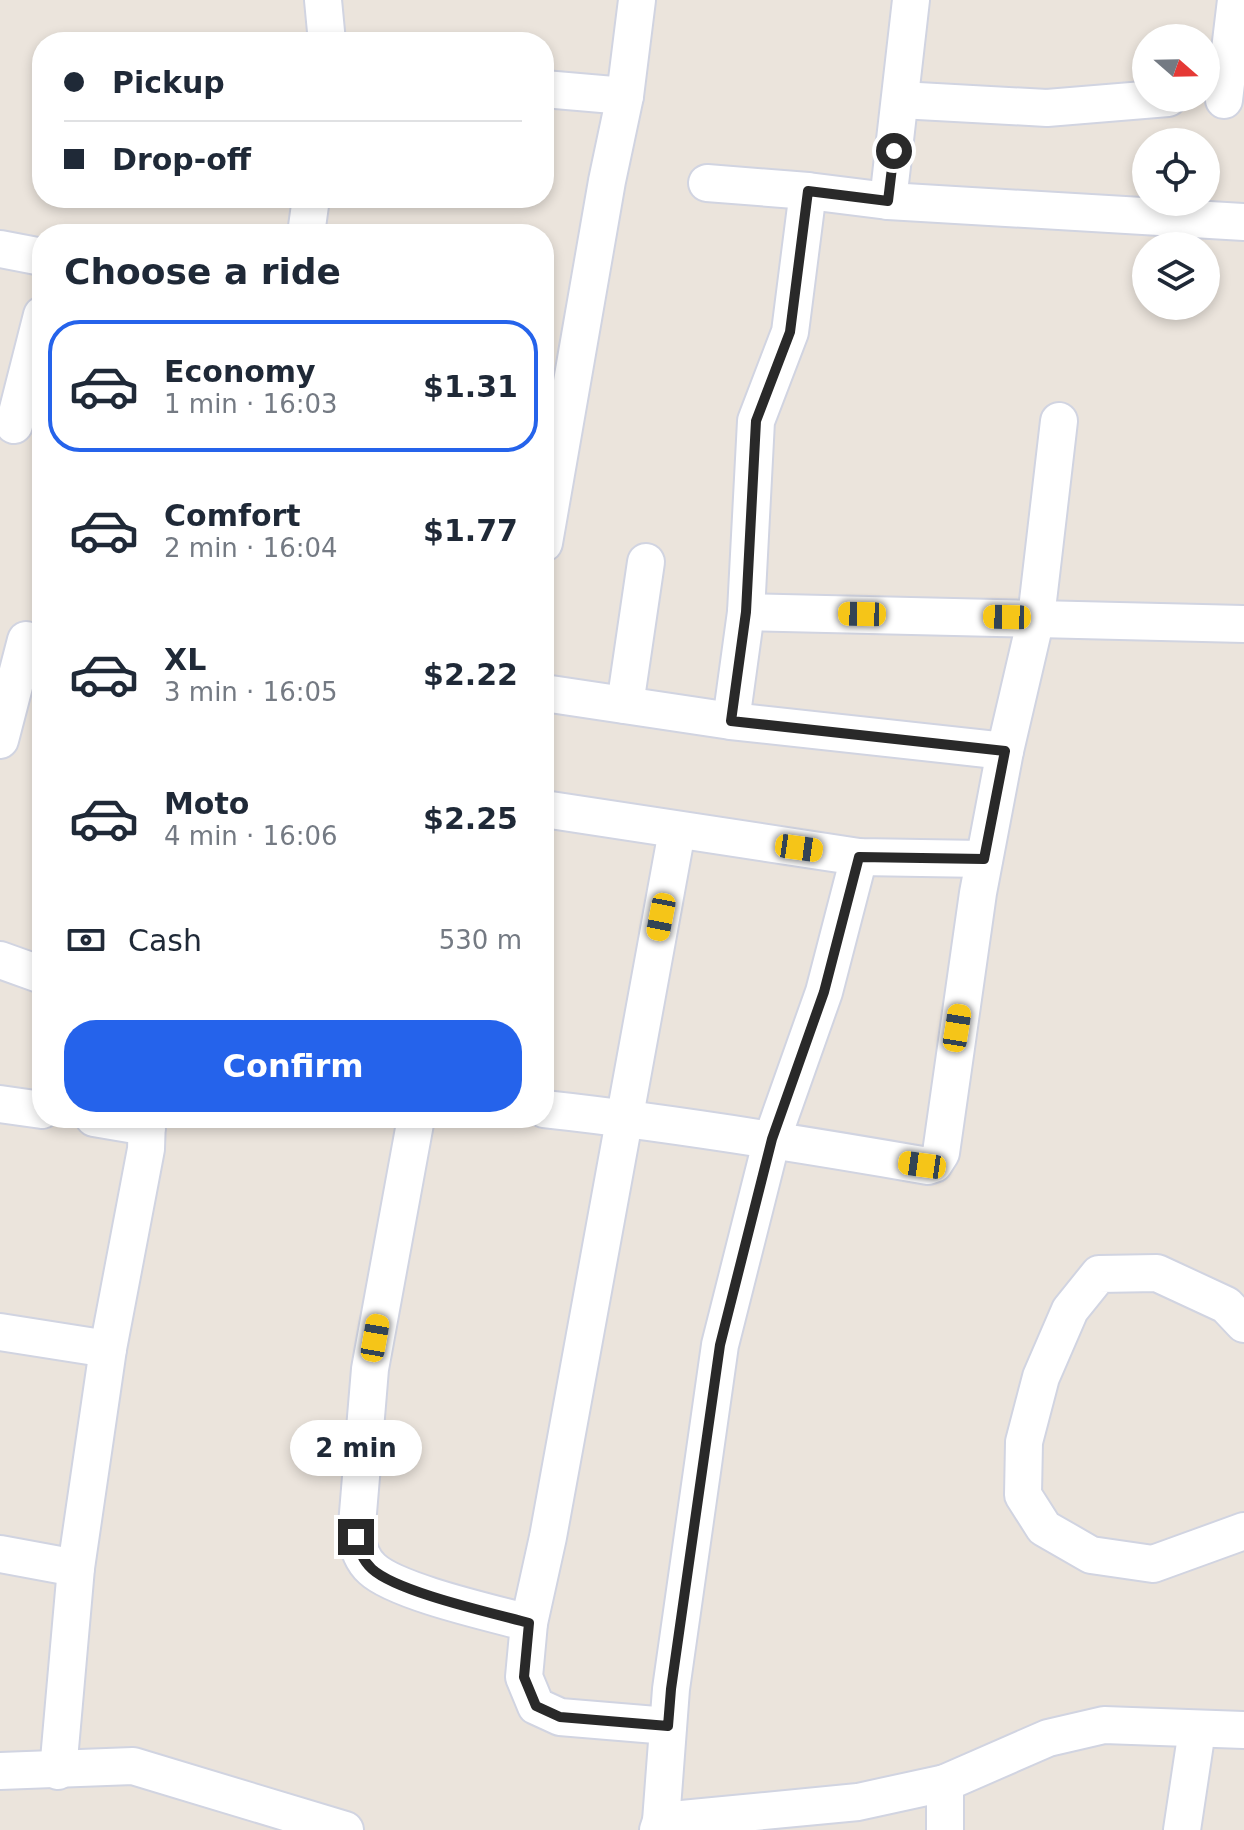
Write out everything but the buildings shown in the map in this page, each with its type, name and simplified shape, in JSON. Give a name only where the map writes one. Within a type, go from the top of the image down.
[{"type":"street","points":[[323,0],[326,32]]},
{"type":"street","points":[[554,486],[607,181],[625,96],[637,0]]},
{"type":"street","points":[[888,201],[911,0]]},
{"type":"street","points":[[1225,102],[1236,0]]},
{"type":"street","points":[[554,90],[625,96]]},
{"type":"street","points":[[900,100],[1047,108],[1132,101]]},
{"type":"street","points":[[707,183],[888,201],[1244,222]]},
{"type":"street","points":[[731,721],[746,612],[756,421],[790,332],[808,191]]},
{"type":"street","points":[[0,249],[32,255]]},
{"type":"street","points":[[19,426],[32,363]]},
{"type":"street","points":[[554,1110],[772,1139],[928,1166],[934,1164],[941,1153],[984,859],[1036,618],[1059,421]]},
{"type":"street","points":[[625,705],[646,562]]},
{"type":"street","points":[[746,612],[1244,624]]},
{"type":"street","points":[[0,740],[29,632]]},
{"type":"street","points":[[554,694],[731,721],[1005,751]]},
{"type":"street","points":[[554,811],[859,857],[984,859]]},
{"type":"street","points":[[668,1726],[560,1717],[536,1706],[524,1677],[529,1623],[548,1537],[677,831]]},
{"type":"street","points":[[859,857],[824,992],[772,1139],[720,1345],[671,1689],[659,1826],[858,1802],[945,1783],[1048,1738],[1104,1725],[1244,1730]]},
{"type":"street","points":[[0,960],[32,971]]},
{"type":"street","points":[[0,1104],[32,1109]]},
{"type":"street","points":[[58,1771],[76,1568],[108,1349],[146,1149],[147,1128]]},
{"type":"street","points":[[414,1128],[370,1369],[356,1537],[361,1557],[371,1569],[394,1584],[529,1623]]},
{"type":"street","points":[[1244,1324],[1226,1305],[1157,1273],[1099,1274],[1070,1310],[1041,1377],[1024,1442],[1023,1495],[1044,1528],[1091,1555],[1153,1564],[1244,1531]]},
{"type":"street","points":[[0,1332],[108,1349]]},
{"type":"street","points":[[0,1554],[76,1568]]},
{"type":"street","points":[[1182,1830],[1197,1730]]},
{"type":"street","points":[[0,1771],[133,1766],[345,1830]]},
{"type":"street","points":[[945,1783],[945,1830]]},
{"type":"route","points":[[356,1537],[361,1557],[371,1569],[394,1584],[529,1623],[524,1677],[536,1706],[560,1717],[668,1726],[720,1345],[772,1139],[824,992],[859,857],[984,859],[1005,751],[731,721],[746,612],[756,421],[790,332],[808,191],[888,201],[894,151]]}]
